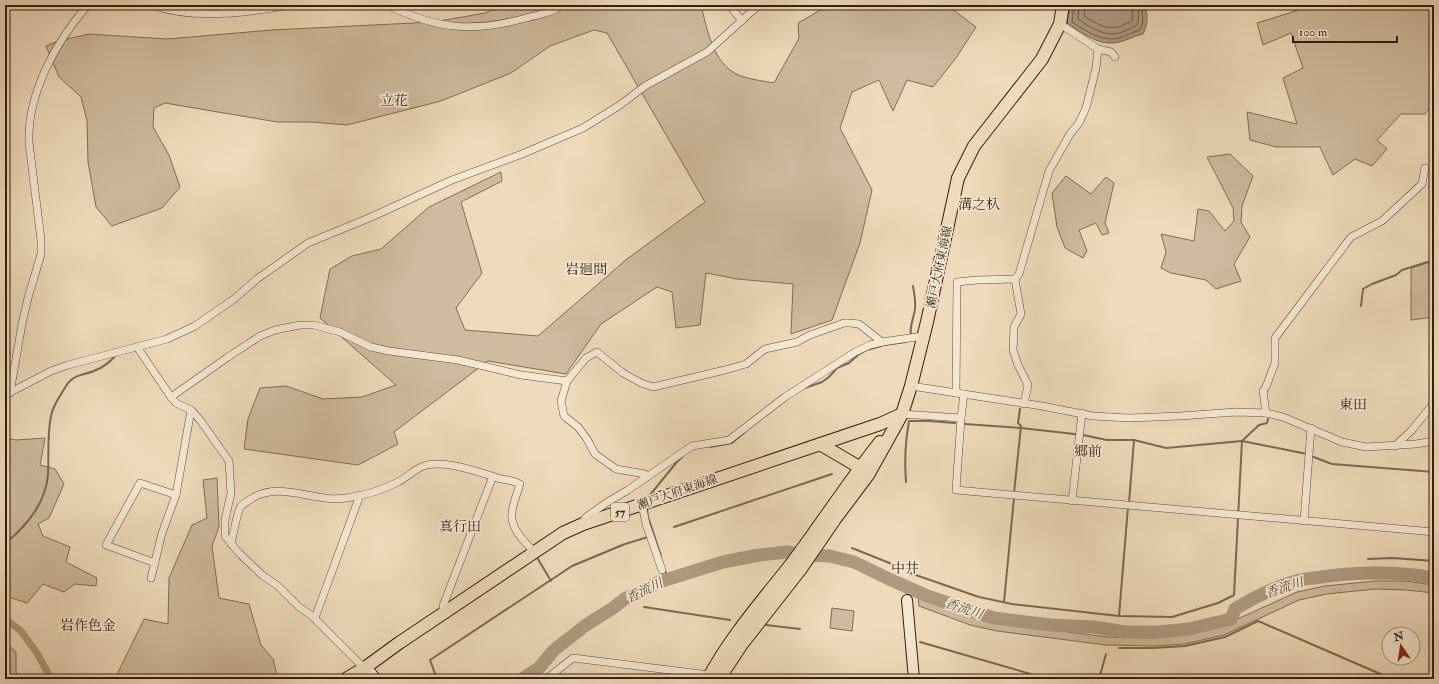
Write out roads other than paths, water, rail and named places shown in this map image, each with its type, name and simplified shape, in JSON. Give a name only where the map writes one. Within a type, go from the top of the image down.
[{"type":"main road","name":"瀬戸大府東海線","points":[[714,678],[721,655],[792,562],[812,543],[868,475],[902,414],[911,386],[923,336],[958,178],[974,146],[1042,59],[1060,24],[1063,5]]},
{"type":"main road","name":"瀬戸大府東海線","points":[[346,679],[564,533],[583,524],[880,424],[902,414]]},
{"type":"main road","name":"瀬戸大府東海線","points":[[714,678],[806,561],[812,543],[859,467],[902,414]]},
{"type":"main road","points":[[820,444],[859,467]]},
{"type":"street","points":[[7,394],[28,298],[41,254],[41,240],[28,133],[32,105],[47,66],[65,34],[88,5]]},
{"type":"street","points":[[152,5],[179,12],[204,13],[232,13],[289,5]]},
{"type":"street","points":[[387,5],[410,16],[436,24],[466,27],[504,24],[546,13],[564,5]]},
{"type":"street","points":[[730,5],[742,21]]},
{"type":"street","points":[[7,394],[51,371],[68,365],[167,339],[195,326],[234,299],[256,279],[308,243],[369,218],[452,180],[534,149],[583,128],[620,106],[645,86],[707,52],[759,5]]},
{"type":"street","points":[[1060,24],[1098,49],[1111,52],[1115,57]]},
{"type":"street","points":[[956,393],[957,282],[1014,279],[1020,274],[1049,171],[1070,134],[1079,123],[1086,108],[1096,68],[1098,49]]},
{"type":"street","points":[[1266,413],[1263,391],[1275,363],[1275,338],[1351,237],[1382,221],[1422,184],[1425,168]]},
{"type":"street","points":[[1014,279],[1021,314],[1014,327],[1013,350],[1018,365],[1028,385],[1024,404]]},
{"type":"street","points":[[171,397],[228,356],[260,336],[275,330],[314,324],[340,332],[371,347],[389,351],[458,360],[521,375],[567,381]]},
{"type":"street","points":[[647,477],[645,474],[616,469],[595,454],[587,439],[578,427],[564,416],[561,401],[567,381],[586,358],[597,352],[623,373],[641,383],[653,387],[746,364],[765,349],[797,342],[810,335],[844,324],[859,324],[882,342]]},
{"type":"street","points":[[583,524],[585,518],[647,477],[665,463],[692,446],[729,440],[784,397],[855,352],[870,345],[882,342],[923,336]]},
{"type":"street","points":[[137,347],[171,397],[176,403],[191,410],[200,420],[229,461],[231,493],[225,520],[225,536],[262,575],[278,586],[299,607],[315,618],[360,664],[366,667],[376,679]]},
{"type":"street","points":[[911,386],[1093,416],[1129,418],[1236,412],[1266,413],[1283,417],[1342,442],[1366,447],[1395,446],[1434,441]]},
{"type":"street","points":[[964,394],[956,490],[1434,532]]},
{"type":"street","points":[[1395,446],[1411,431],[1434,403]]},
{"type":"street","points":[[151,578],[162,533],[176,495],[191,410]]},
{"type":"street","points":[[902,414],[961,418]]},
{"type":"street","points":[[1072,501],[1082,414]]},
{"type":"street","points":[[1304,521],[1311,428]]},
{"type":"street","points":[[231,544],[240,507],[252,498],[278,490],[333,499],[345,499],[371,492],[398,482],[420,466],[437,464],[450,465],[514,481],[520,484],[512,518],[516,530],[535,552]]},
{"type":"street","points":[[443,614],[443,606],[493,476]]},
{"type":"street","points":[[155,563],[106,545],[140,483],[176,495]]},
{"type":"street","points":[[315,618],[360,495]]},
{"type":"street","points":[[642,504],[646,524],[662,570]]},
{"type":"street","points":[[907,600],[914,679]]},
{"type":"street","points":[[546,679],[573,658],[714,678],[739,679]]},
{"type":"water","points":[[1070,5],[1145,5],[1147,16],[1146,27],[1143,34],[1122,41],[1105,43],[1098,41],[1085,35],[1067,23]]},
{"type":"waterway","points":[[1361,306],[1363,289],[1396,275],[1402,270],[1434,260]]},
{"type":"waterway","points":[[911,336],[915,306],[913,286]]},
{"type":"waterway","points":[[805,388],[822,382],[837,368],[849,363],[858,355],[867,350],[907,341]]},
{"type":"waterway","points":[[6,543],[28,521],[44,494],[48,474],[50,423],[52,412],[58,399],[71,380],[77,376],[92,372],[102,367],[116,355]]},
{"type":"waterway","points":[[1014,493],[1021,426],[1018,423],[1020,409]]},
{"type":"waterway","points":[[910,573],[979,597],[1012,604],[1119,616],[1172,617],[1218,603],[1234,595],[1242,441],[1259,425],[1267,423],[1268,419]]},
{"type":"waterway","points":[[906,482],[905,451],[909,421],[955,423]]},
{"type":"waterway","points":[[965,424],[1021,428],[1083,435],[1107,440],[1134,440],[1166,448],[1242,441],[1307,454]]},
{"type":"waterway","points":[[710,447],[732,443],[745,432]]},
{"type":"waterway","points":[[1129,503],[1134,440]]},
{"type":"waterway","points":[[650,495],[684,455]]},
{"type":"waterway","points":[[1311,456],[1332,464],[1434,472]]},
{"type":"waterway","points":[[674,527],[832,474]]},
{"type":"waterway","points":[[1004,602],[1014,498]]},
{"type":"waterway","points":[[1119,616],[1128,507]]},
{"type":"waterway","points":[[647,509],[648,517],[661,556]]},
{"type":"waterway","points":[[437,679],[430,660],[572,566],[625,544],[648,537]]},
{"type":"waterway","points":[[852,548],[897,566]]},
{"type":"waterway","name":"香流川","points":[[522,679],[539,668],[554,650],[586,625],[626,598],[659,582],[723,562],[759,555],[787,552],[829,556],[854,562],[927,596],[994,618],[1051,625],[1094,627],[1125,632],[1158,632],[1189,629],[1231,619],[1235,609],[1249,601],[1278,587],[1301,580],[1344,574],[1374,573],[1404,574],[1434,578]]},
{"type":"waterway","points":[[1368,559],[1392,558],[1434,561]]},
{"type":"waterway","points":[[538,559],[551,581]]},
{"type":"waterway","points":[[665,570],[668,579]]},
{"type":"waterway","points":[[644,607],[730,620]]},
{"type":"waterway","points":[[5,619],[21,631],[37,653],[51,679]]},
{"type":"waterway","points":[[1119,648],[1185,646],[1225,637],[1258,621],[1392,679]]},
{"type":"waterway","points":[[766,625],[800,629]]},
{"type":"waterway","points":[[920,642],[1048,679]]},
{"type":"waterway","points":[[1099,679],[1106,654]]},
{"type":"district","name":"立花","points":[[394,100]]},
{"type":"district","name":"溝之杁","points":[[979,204]]},
{"type":"district","name":"岩廻間","points":[[586,269]]},
{"type":"district","name":"東田","points":[[1353,404]]},
{"type":"district","name":"郷前","points":[[1088,451]]},
{"type":"district","name":"真行田","points":[[460,526]]},
{"type":"district","name":"中井","points":[[905,568]]},
{"type":"district","name":"岩作色金","points":[[88,625]]}]
